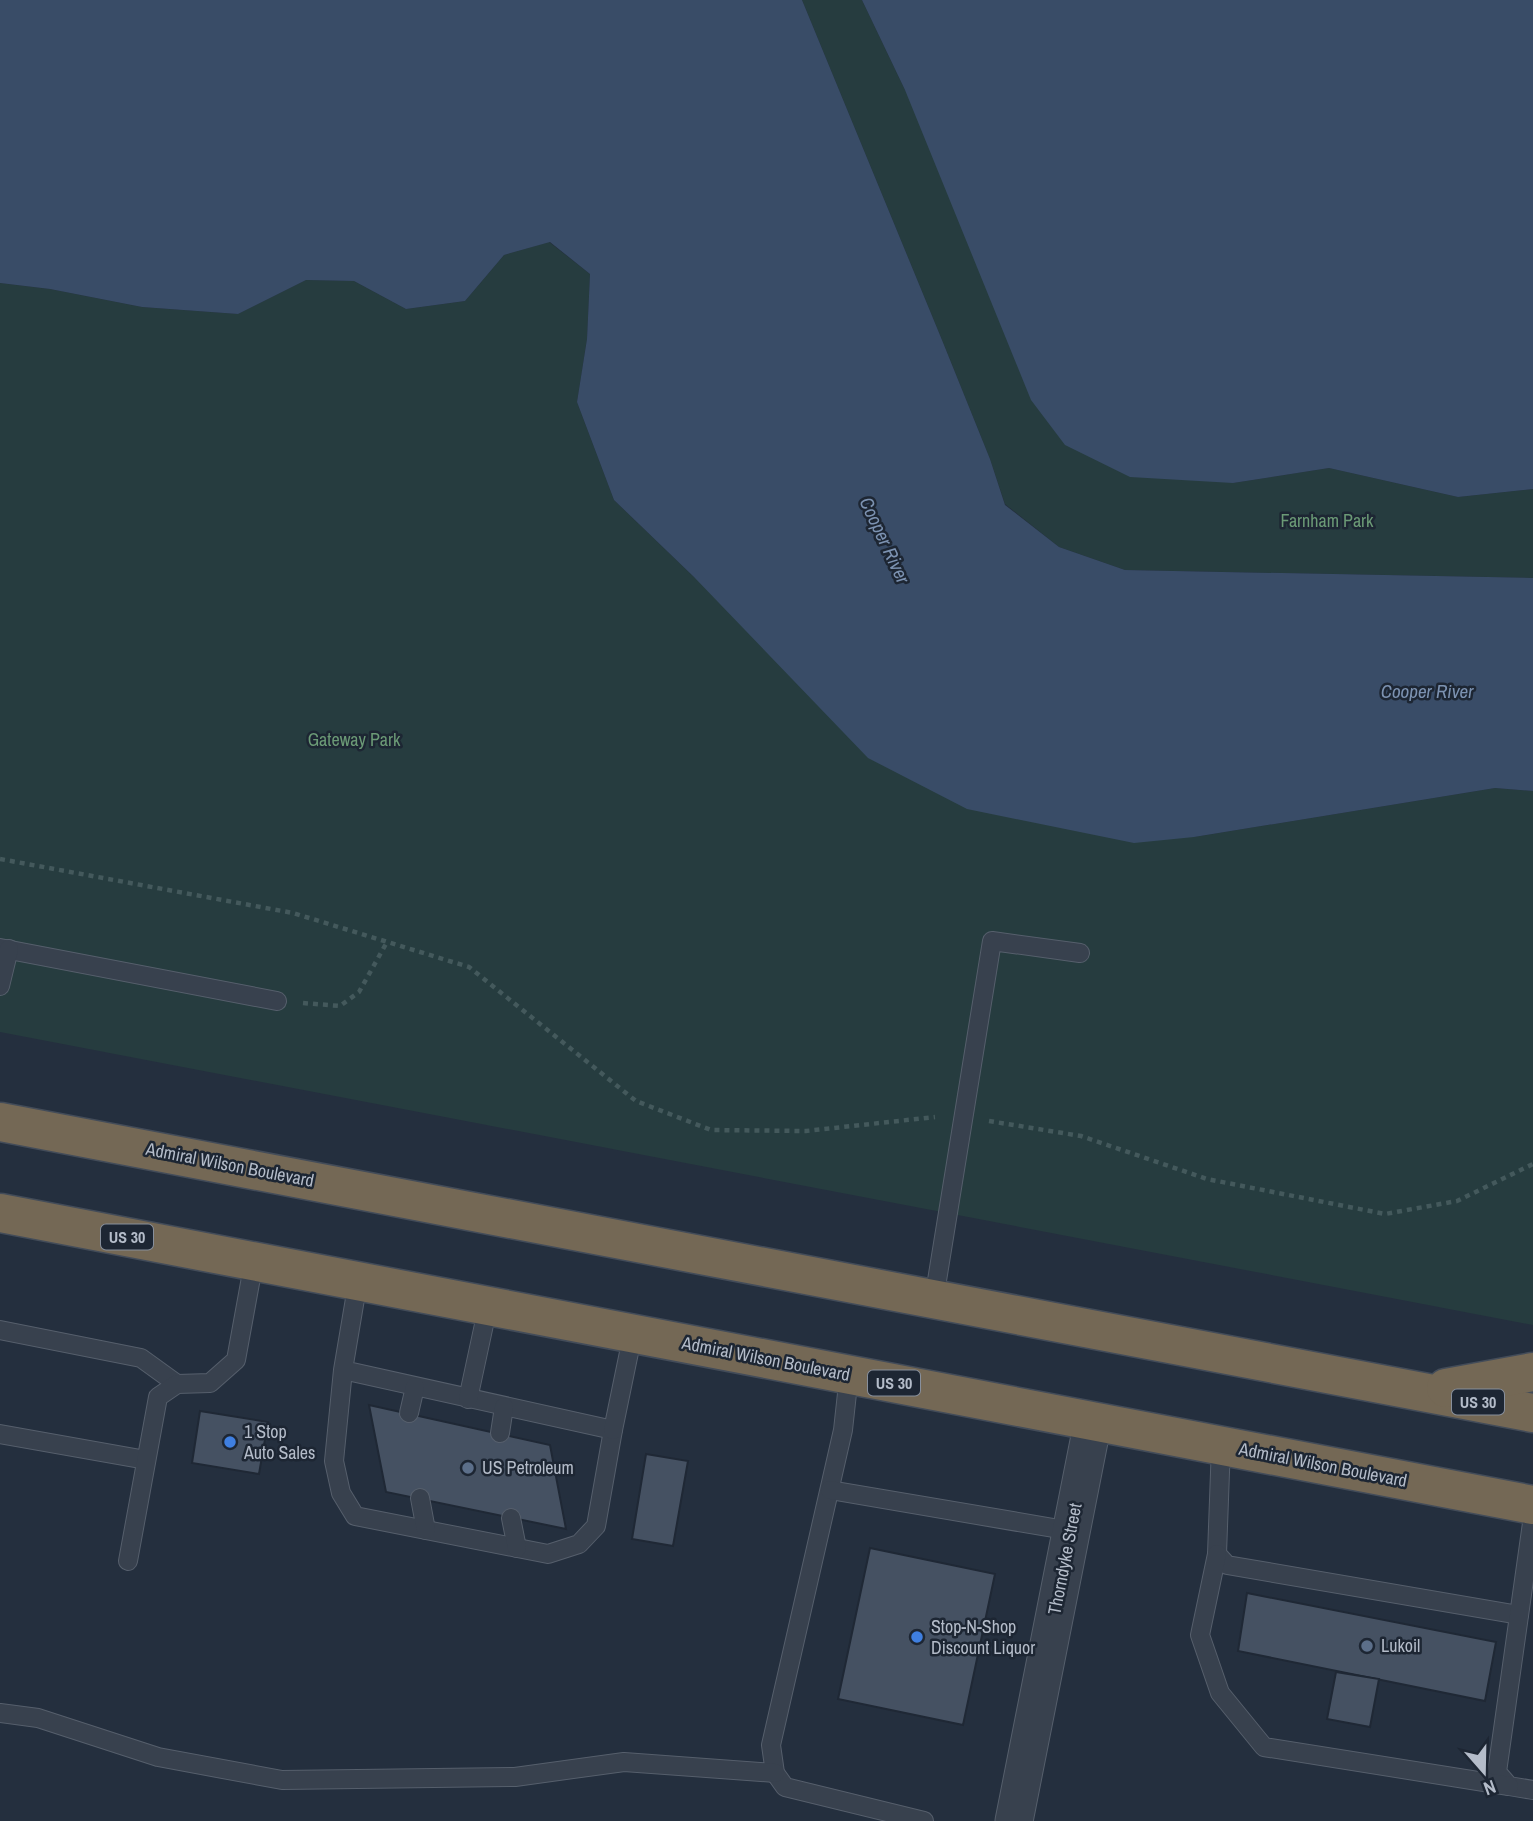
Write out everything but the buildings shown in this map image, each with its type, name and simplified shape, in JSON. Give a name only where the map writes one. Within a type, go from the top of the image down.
[{"type":"highway","name":"Admiral Wilson Boulevard","points":[[0,1122],[1533,1413]]},
{"type":"highway","name":"Admiral Wilson Boulevard","points":[[0,1213],[1533,1504]]},
{"type":"highway","points":[[1423,1392],[1533,1371]]},
{"type":"street","name":"Thorndyke Street","points":[[1014,1821],[1093,1421]]},
{"type":"lane","points":[[933,1299],[992,941],[1080,953]]},
{"type":"lane","points":[[0,986],[4,948],[277,1001]]},
{"type":"lane","points":[[128,1561],[158,1396],[177,1384],[210,1383],[236,1360],[254,1261]]},
{"type":"lane","points":[[358,1281],[343,1370],[334,1461],[341,1493],[355,1516],[548,1554],[579,1544],[596,1526],[633,1333]]},
{"type":"lane","points":[[468,1399],[488,1306]]},
{"type":"lane","points":[[0,1331],[141,1358],[177,1384]]},
{"type":"lane","points":[[343,1370],[613,1430]]},
{"type":"lane","points":[[849,1375],[843,1430],[771,1745],[775,1773],[785,1787],[925,1821]]},
{"type":"lane","points":[[409,1413],[415,1387]]},
{"type":"lane","points":[[500,1433],[504,1407]]},
{"type":"lane","points":[[0,1434],[146,1460]]},
{"type":"lane","points":[[1221,1445],[1217,1554],[1200,1636],[1220,1693],[1265,1747],[1533,1790]]},
{"type":"lane","points":[[830,1490],[1071,1531]]},
{"type":"lane","points":[[420,1499],[425,1530]]},
{"type":"lane","points":[[1509,1786],[1497,1772],[1533,1516]]},
{"type":"lane","points":[[511,1518],[517,1548]]},
{"type":"lane","points":[[1217,1554],[1227,1564],[1519,1615]]},
{"type":"lane","points":[[0,1713],[38,1718],[158,1757],[282,1780],[515,1777],[624,1762],[775,1773]]},
{"type":"path","points":[[0,859],[293,914],[469,967],[636,1101],[711,1130],[806,1131],[952,1116],[1081,1136],[1207,1179],[1385,1214],[1457,1201],[1533,1164]]},
{"type":"path","points":[[277,1001],[340,1006],[359,992],[387,942]]},
{"type":"green space","name":"Farnham Park","points":[[802,0],[862,0],[905,90],[1233,483],[1329,468],[1458,497],[1533,489],[1533,578],[1125,570],[1059,547],[1005,504],[990,459]]},
{"type":"green space","name":"Gateway Park","points":[[549,242],[590,274],[587,339],[577,402],[614,500],[694,577],[1194,837],[1495,788],[1533,791],[1533,1325],[0,1032],[0,283],[50,289],[142,307],[238,314],[306,280],[354,281],[406,309],[465,301],[504,255]]},
{"type":"water","name":"Cooper River","points":[[0,0],[802,0],[990,459],[1005,505],[1059,547],[1125,570],[1533,578],[1533,791],[1495,788],[1194,837],[1134,843],[967,809],[868,758],[694,577],[614,500],[577,402],[587,339],[590,274],[550,242],[504,255],[465,301],[406,309],[354,281],[306,280],[238,314],[142,307],[50,289],[0,283]]},
{"type":"water","points":[[862,0],[1533,0],[1533,489],[1458,497],[1329,468],[1233,483],[1130,477],[1065,445],[1031,400],[905,90]]},
{"type":"place","name":"1 Stop Auto Sales","points":[[230,1442]]},
{"type":"place","name":"US Petroleum","points":[[468,1468]]},
{"type":"place","name":"Stop-N-Shop Discount Liquor","points":[[917,1637]]},
{"type":"place","name":"Lukoil","points":[[1367,1646]]}]
